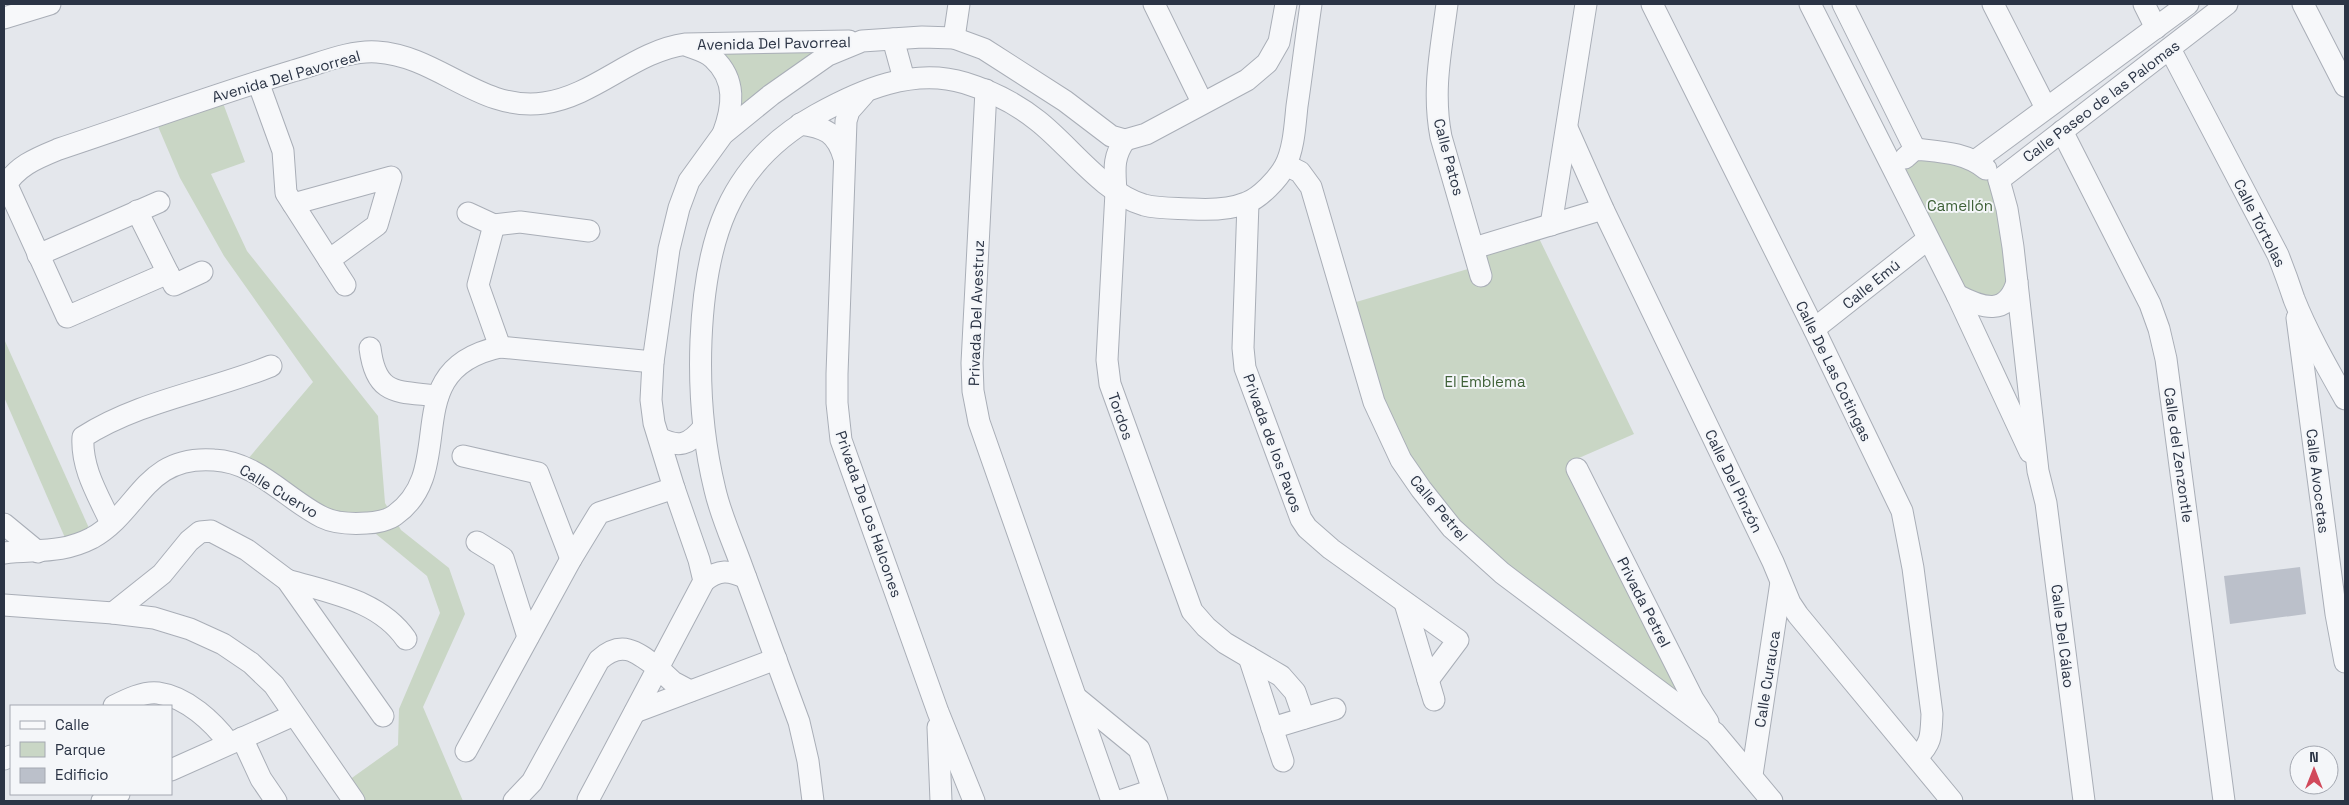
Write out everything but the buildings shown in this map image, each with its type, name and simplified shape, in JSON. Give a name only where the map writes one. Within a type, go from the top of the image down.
[{"type":"street","points":[[4,18],[50,4]]},
{"type":"street","points":[[954,38],[959,4]]},
{"type":"street","points":[[1153,4],[1202,102]]},
{"type":"street","points":[[704,581],[699,560],[659,438],[651,400],[653,362],[669,249],[679,208],[689,180],[724,134],[771,95],[828,55],[862,41],[922,37],[954,38],[984,49],[1065,101],[1111,136],[1125,140],[1146,134],[1202,102],[1247,80],[1267,63],[1279,42],[1286,4]]},
{"type":"street","points":[[813,801],[808,761],[798,722],[715,492],[703,428],[700,371],[705,278],[712,247],[723,217],[749,171],[769,149],[800,124],[829,108],[870,90],[904,79],[937,78],[952,80],[986,90],[1013,104],[1036,119],[1116,192],[1145,205],[1216,210],[1248,203],[1269,185],[1286,165],[1293,134],[1311,4]]},
{"type":"street","name":"Calle Patos","points":[[1447,4],[1436,94],[1436,115],[1481,276]]},
{"type":"street","points":[[1551,225],[1586,4]]},
{"type":"street","name":"Calle De Las Cotingas","points":[[1652,4],[1893,490],[1908,534],[1932,714],[1928,748],[1917,758]]},
{"type":"street","points":[[1810,4],[1896,176]]},
{"type":"street","points":[[1843,4],[1915,148]]},
{"type":"street","points":[[1993,4],[2046,108]]},
{"type":"street","points":[[2144,4],[2156,28]]},
{"type":"street","name":"Calle Paseo de las Palomas","points":[[1975,160],[2188,4]]},
{"type":"street","name":"Calle Paseo de las Palomas","points":[[1999,180],[2227,4]]},
{"type":"street","points":[[2304,4],[2345,86]]},
{"type":"street","points":[[893,39],[904,79]]},
{"type":"street","name":"Avenida Del Pavorreal","points":[[5,186],[16,170],[34,159],[59,149],[258,82],[345,56],[374,52],[399,54],[425,64],[497,101],[520,105],[568,98],[642,58],[667,47],[686,44],[862,41]]},
{"type":"street","name":"Avenida Del Pavorreal","points":[[686,44],[712,57],[725,73],[731,95],[731,112],[724,134]]},
{"type":"street","name":"Calle Tórtolas","points":[[2170,49],[2278,256],[2294,299],[2325,364],[2345,399]]},
{"type":"street","points":[[258,82],[283,151],[286,192],[345,286]]},
{"type":"street","name":"Privada De Los Halcones","points":[[870,90],[849,111],[846,121],[837,374],[837,403],[841,440],[938,712],[974,801]]},
{"type":"street","name":"Privada Del Avestruz","points":[[986,90],[972,363],[973,391],[979,422],[1078,699],[1112,801]]},
{"type":"street","name":"Privada De Los Halcones","points":[[800,124],[824,128],[838,141],[844,158]]},
{"type":"street","name":"Calle Del Pinzón","points":[[1567,128],[1790,603],[1952,801]]},
{"type":"street","name":"Calle del Zenzontle","points":[[2062,131],[2150,304],[2159,330],[2166,359],[2224,801]]},
{"type":"street","name":"Tordos","points":[[1125,140],[1116,152],[1116,192],[1107,360],[1110,384],[1192,610],[1206,626],[1249,657],[1281,676],[1295,692],[1304,718]]},
{"type":"street","points":[[1896,176],[1903,160],[1915,148]]},
{"type":"street","points":[[1915,148],[1959,154],[1975,160],[1999,180]]},
{"type":"street","name":"Calle Petrel","points":[[1286,165],[1300,172],[1311,187],[1374,402],[1383,425],[1401,460],[1420,489],[1452,528],[1502,573],[1715,733],[1752,776]]},
{"type":"street","points":[[293,204],[391,176],[377,225],[329,260]]},
{"type":"street","name":"Calle Del Cálao","points":[[1896,176],[1957,295],[2038,471]]},
{"type":"street","name":"Calle Del Cálao","points":[[1999,180],[2007,209],[2038,471],[2048,519],[2084,801]]},
{"type":"street","points":[[5,186],[66,318],[168,274]]},
{"type":"street","points":[[38,255],[159,202]]},
{"type":"street","name":"Privada de los Pavos","points":[[1248,203],[1243,348],[1245,368],[1301,519],[1318,539],[1458,640],[1428,680]]},
{"type":"street","points":[[1474,248],[1604,208]]},
{"type":"street","points":[[137,211],[174,285],[202,272]]},
{"type":"street","points":[[468,212],[494,225],[520,222],[589,231]]},
{"type":"street","points":[[494,225],[478,285],[500,347]]},
{"type":"street","name":"Calle Emú","points":[[1814,329],[1928,239]]},
{"type":"street","points":[[1957,295],[1979,306],[2004,304],[2013,294],[2016,282]]},
{"type":"street","name":"Calle Avocetas","points":[[2294,299],[2336,614],[2345,662]]},
{"type":"street","name":"Calle Cuervo","points":[[4,553],[38,552],[69,547],[92,537],[111,523],[150,480],[171,466],[213,460],[232,463],[250,470],[323,517],[347,524],[371,523],[393,517],[411,503],[424,480],[438,396],[446,377],[462,361],[479,352],[500,347],[653,362]]},
{"type":"street","points":[[370,348],[375,374],[384,386],[398,391],[438,396]]},
{"type":"street","points":[[111,523],[93,485],[82,455],[83,437],[105,423],[150,406],[239,379],[271,366]]},
{"type":"street","points":[[659,438],[668,442],[684,443],[691,441],[703,428]]},
{"type":"street","points":[[463,456],[538,473],[571,559]]},
{"type":"street","name":"Privada Petrel","points":[[1577,469],[1693,699],[1715,733]]},
{"type":"street","points":[[466,751],[571,559],[599,513],[674,488]]},
{"type":"street","points":[[4,524],[38,552]]},
{"type":"street","points":[[113,612],[162,574],[189,541],[200,532],[211,531],[247,550],[287,580],[383,716]]},
{"type":"street","points":[[477,542],[503,558],[528,637]]},
{"type":"street","points":[[588,800],[704,581],[722,570],[734,572],[746,578]]},
{"type":"street","points":[[287,580],[362,603],[385,615],[406,638]]},
{"type":"street","name":"Calle Curauca","points":[[1752,776],[1781,582]]},
{"type":"street","points":[[1405,603],[1434,700]]},
{"type":"street","points":[[4,605],[113,612],[154,618],[190,629],[223,644],[251,663],[274,685],[354,801]]},
{"type":"street","points":[[514,801],[532,782],[599,660],[608,651],[617,648],[629,650],[658,668],[673,682],[690,691]]},
{"type":"street","points":[[1249,657],[1283,761]]},
{"type":"street","points":[[635,712],[776,659]]},
{"type":"street","points":[[116,705],[128,699],[157,693],[192,708],[236,741],[276,801]]},
{"type":"street","points":[[1078,699],[1139,749],[1155,796],[1120,801]]},
{"type":"street","points":[[1272,728],[1335,709]]},
{"type":"street","name":"Privada De Los Halcones","points":[[938,712],[941,801]]},
{"type":"street","points":[[172,770],[294,715]]},
{"type":"street","points":[[1752,776],[1772,801]]},
{"type":"street","points":[[102,801],[117,795]]},
{"type":"green space","points":[[862,41],[723,134],[725,73],[686,44]]},
{"type":"green space","points":[[220,95],[245,162],[211,174],[247,251],[378,416],[385,503],[401,530],[449,568],[465,614],[423,707],[463,801],[354,801],[342,785],[398,745],[399,709],[440,613],[427,576],[376,534],[371,523],[347,524],[242,466],[313,382],[224,256],[180,178],[154,117]]},
{"type":"green space","name":"Camellón","points":[[1915,149],[1999,180],[2013,247],[2004,303],[1957,295],[1896,176]]},
{"type":"green space","name":"El Emblema","points":[[1535,230],[1634,434],[1572,461],[1693,699],[1642,680],[1421,489],[1346,305],[1478,266],[1474,248]]},
{"type":"green space","points":[[4,339],[93,537],[69,547],[4,397]]}]
